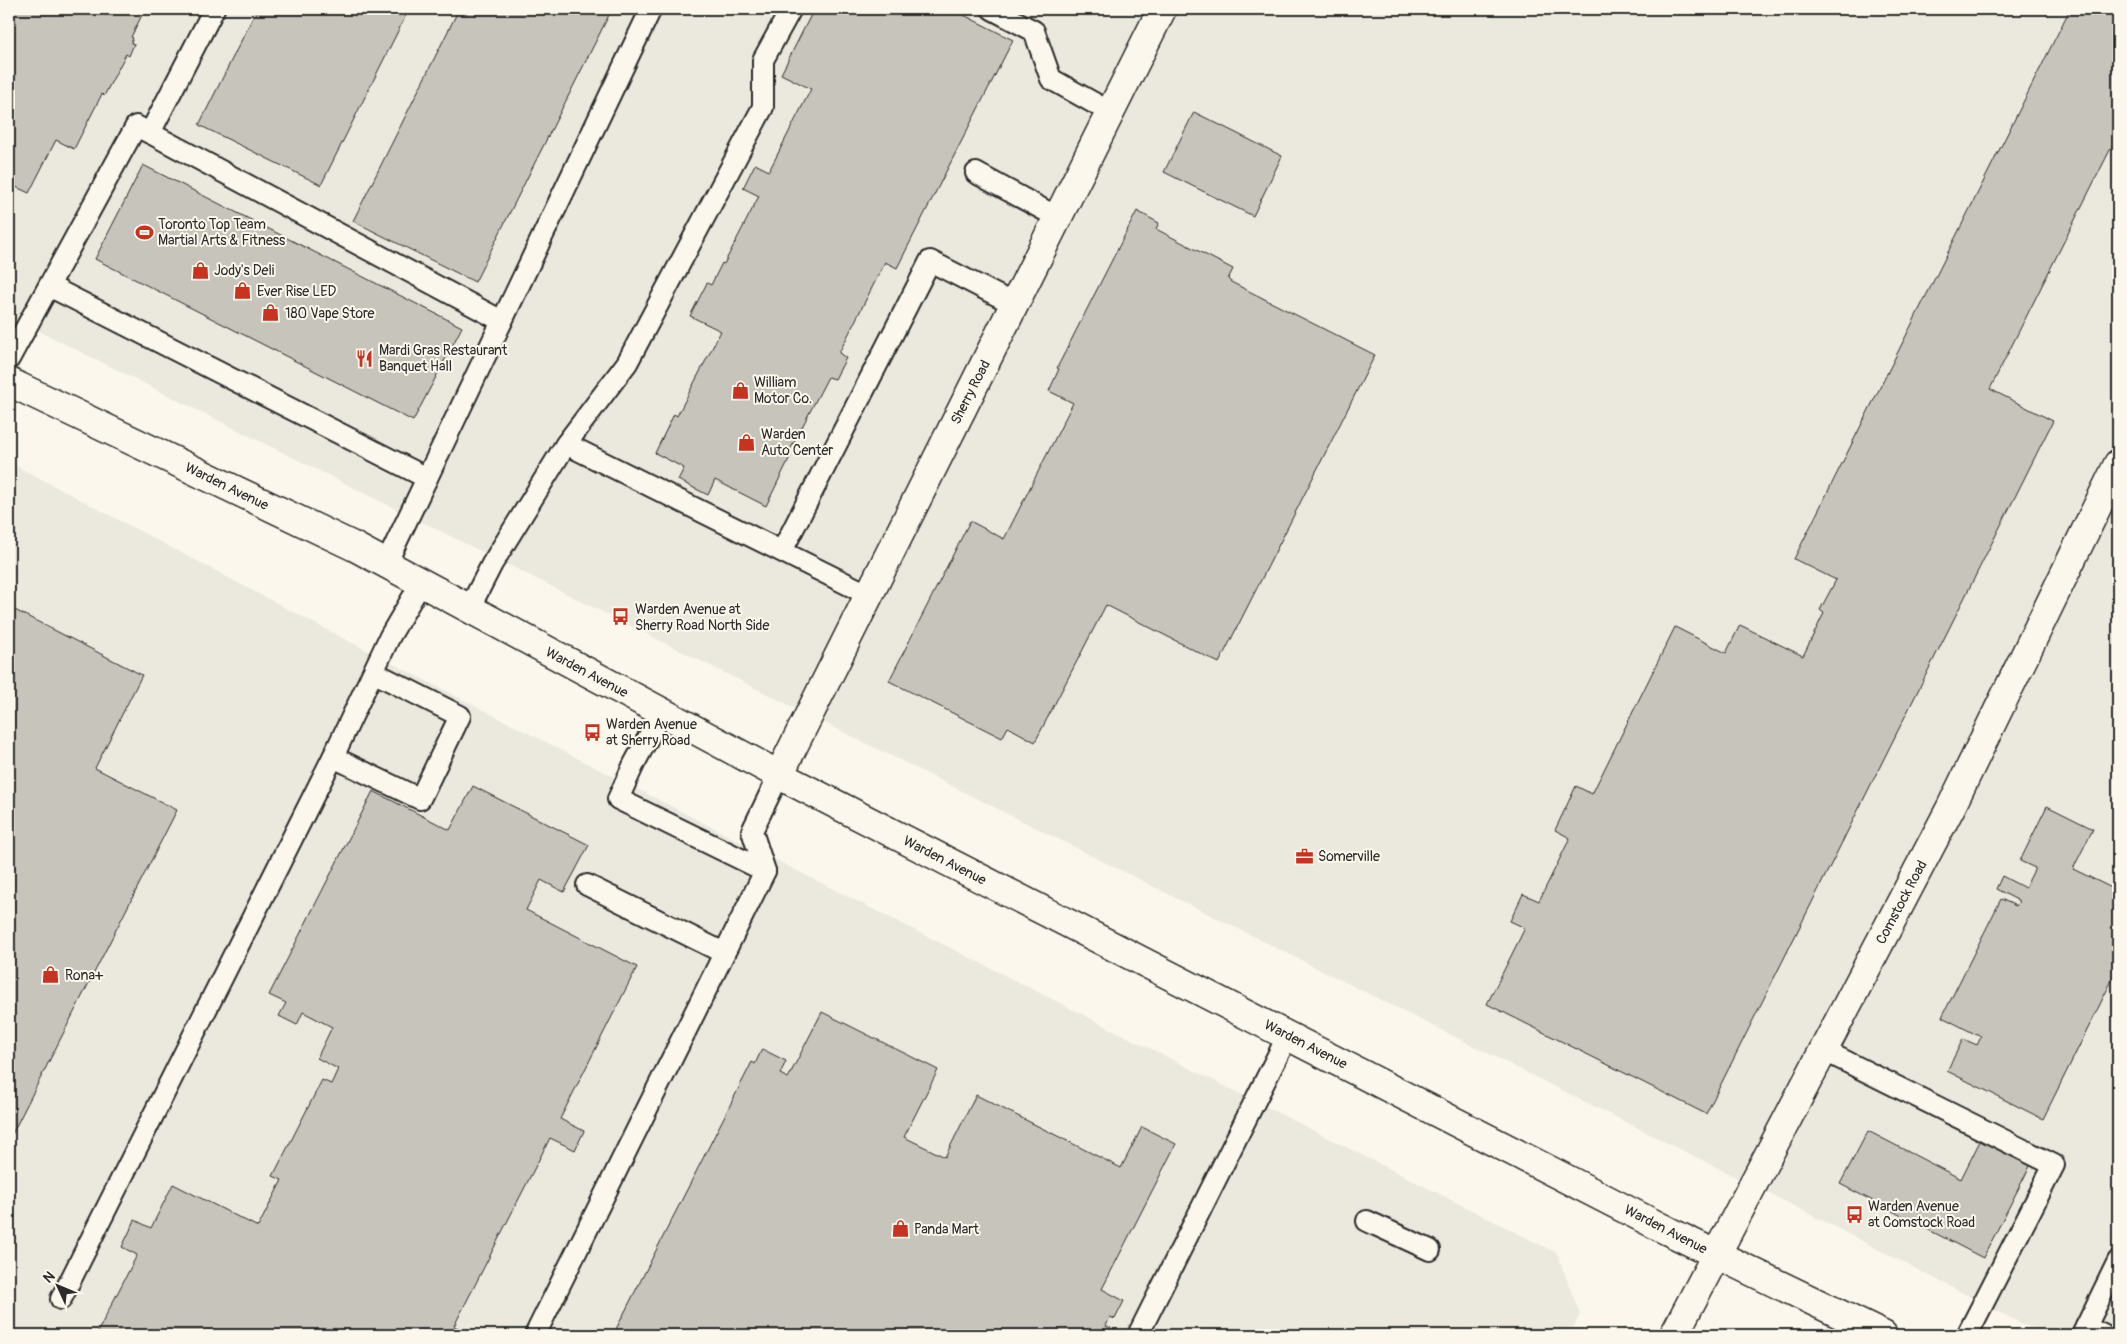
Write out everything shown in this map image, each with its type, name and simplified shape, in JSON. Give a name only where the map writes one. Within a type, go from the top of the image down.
[{"type":"main road","name":"Sherry Road","points":[[779,775],[1110,112],[1158,10]]},
{"type":"main road","name":"Warden Avenue","points":[[9,382],[386,564],[779,775],[1717,1256],[1883,1335]]},
{"type":"main road","name":"Comstock Road","points":[[1674,1335],[1951,807],[2118,464]]},
{"type":"lane","points":[[150,133],[214,9]]},
{"type":"lane","points":[[386,564],[652,9]]},
{"type":"lane","points":[[469,609],[492,564],[566,444],[627,363],[763,107],[763,60],[791,9]]},
{"type":"lane","points":[[992,9],[1034,31],[1051,79],[1110,112]]},
{"type":"lane","points":[[9,359],[136,126],[502,321]]},
{"type":"lane","points":[[976,173],[1057,217]]},
{"type":"lane","points":[[782,552],[930,261],[1014,304]]},
{"type":"lane","points":[[49,286],[427,478]]},
{"type":"lane","points":[[566,444],[868,595]]},
{"type":"lane","points":[[61,1299],[333,757],[390,636],[421,583]]},
{"type":"lane","points":[[333,757],[420,799],[460,716],[373,672]]},
{"type":"lane","points":[[662,712],[634,764],[618,799],[765,871]]},
{"type":"lane","points":[[535,1335],[765,871],[752,831],[779,775]]},
{"type":"lane","points":[[587,884],[724,953]]},
{"type":"lane","points":[[1138,1335],[1288,1035]]},
{"type":"lane","points":[[1824,1050],[2054,1165],[1967,1335]]},
{"type":"lane","points":[[1367,1221],[1430,1250]]},
{"type":"lane","points":[[2090,1332],[2118,1261]]},
{"type":"shaded area","points":[[9,9],[2118,9],[2118,1335],[2044,1335],[1796,1207],[9,316]]},
{"type":"shaded area","points":[[9,462],[333,633],[819,882],[1557,1253],[1580,1315],[1569,1335],[9,1335]]},
{"type":"building","points":[[17,9],[145,9],[131,37],[133,38],[131,43],[134,44],[129,56],[126,54],[104,96],[102,94],[74,149],[56,140],[29,193],[14,186],[9,197],[9,25]]},
{"type":"building","points":[[257,9],[409,9],[321,185],[199,125]]},
{"type":"building","points":[[459,9],[612,9],[475,282],[353,221]]},
{"type":"building","points":[[814,9],[952,9],[1013,40],[897,268],[885,262],[839,353],[846,358],[835,379],[828,377],[788,454],[791,455],[766,506],[715,480],[708,495],[678,480],[684,468],[655,453],[674,414],[677,416],[721,331],[690,316],[707,283],[711,285],[722,263],[724,264],[759,196],[743,188],[755,164],[769,171],[811,89],[781,74]]},
{"type":"building","points":[[2070,9],[2118,9],[2118,134],[1990,389],[2053,421],[1706,1114],[1487,1004],[1525,928],[1510,921],[1523,894],[1539,901],[1570,838],[1555,830],[1576,786],[1592,794],[1675,627],[1726,653],[1740,625],[1803,656],[1824,613],[1820,610],[1836,580],[1794,559]]},
{"type":"building","points":[[1194,112],[1282,156],[1253,216],[1164,172]]},
{"type":"building","points":[[143,165],[462,327],[413,421],[95,259]]},
{"type":"building","points":[[1137,211],[1159,223],[1156,229],[1233,269],[1228,279],[1231,282],[1375,355],[1219,663],[1106,605],[1035,742],[1008,727],[1002,738],[889,681],[970,521],[1004,539],[1073,403],[1049,391],[1059,369],[1057,368]]},
{"type":"building","name":"Rona+","points":[[9,607],[142,675],[95,768],[177,810],[9,1140]]},
{"type":"building","points":[[473,786],[589,845],[564,892],[541,880],[526,910],[637,967],[560,1119],[584,1131],[575,1150],[550,1138],[454,1326],[472,1335],[96,1335],[137,1255],[122,1247],[135,1220],[151,1228],[173,1184],[258,1227],[282,1180],[273,1176],[322,1080],[331,1084],[338,1069],[317,1058],[332,1027],[303,1012],[297,1025],[279,1016],[286,1003],[269,995],[373,791],[450,830]]},
{"type":"building","points":[[2047,806],[2093,829],[2073,869],[2118,891],[2118,968],[2043,1119],[1947,1071],[1963,1039],[1977,1045],[1981,1037],[1942,1017],[2001,899],[2016,906],[2019,901],[1996,889],[2002,876],[2025,888],[2035,868],[2020,861]]},
{"type":"building","name":"Panda Mart","points":[[822,1012],[938,1070],[904,1137],[945,1157],[976,1095],[1121,1168],[1142,1127],[1176,1144],[1102,1289],[1124,1301],[1115,1319],[1110,1317],[1106,1326],[1113,1329],[1110,1335],[613,1335],[752,1062],[755,1064],[762,1049],[786,1061],[780,1074],[788,1078]]},
{"type":"building","points":[[1868,1131],[1961,1179],[1982,1137],[2032,1162],[1983,1258],[1840,1184]]},
{"type":"place","name":"Toronto Top Team Martial Arts & Fitness","points":[[144,232]]},
{"type":"place","name":"Jody's Deli","points":[[200,270]]},
{"type":"place","name":"Ever Rise LED","points":[[243,291]]},
{"type":"place","name":"180 Vape Store","points":[[271,313]]},
{"type":"place","name":"Mardi Gras Restaurant Banquet Hall","points":[[365,358]]},
{"type":"place","name":"William Motor Co.","points":[[740,390]]},
{"type":"place","name":"Warden Auto Center","points":[[747,442]]},
{"type":"place","name":"Warden Avenue at Sherry Road North Side","points":[[621,617]]},
{"type":"place","name":"Warden Avenue at Sherry Road","points":[[592,732]]},
{"type":"place","name":"Somerville","points":[[1304,856]]},
{"type":"place","name":"Rona+","points":[[51,975]]},
{"type":"place","name":"Warden Avenue at Comstock Road","points":[[1854,1214]]},
{"type":"place","name":"Panda Mart","points":[[900,1229]]}]
